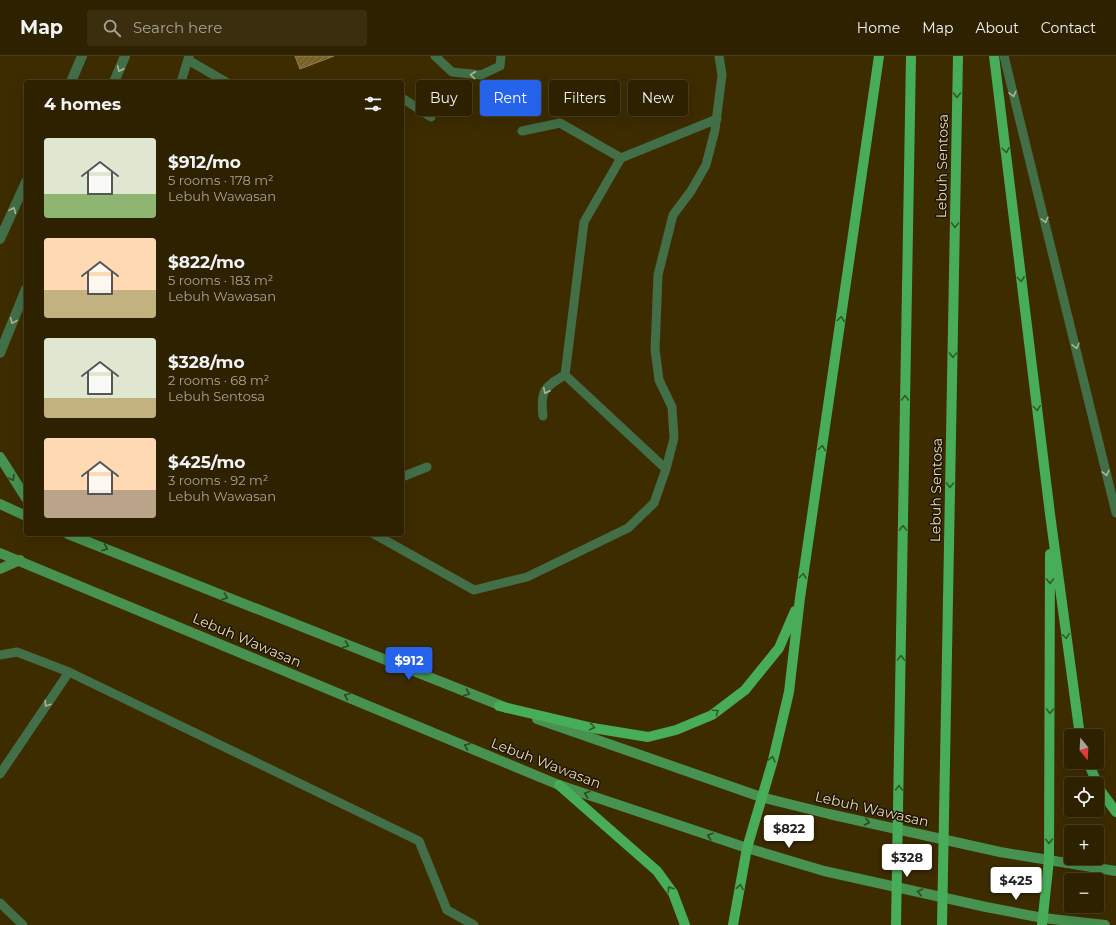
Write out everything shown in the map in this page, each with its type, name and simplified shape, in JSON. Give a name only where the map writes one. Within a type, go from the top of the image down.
[{"type":"main road","points":[[733,925],[747,848],[772,760],[789,692],[800,598],[879,56]]},
{"type":"main road","points":[[896,925],[911,56]]},
{"type":"main road","name":"Lebuh Sentosa","points":[[942,925],[958,56]]},
{"type":"main road","points":[[994,56],[1050,514],[1079,729]]},
{"type":"main road","points":[[0,457],[24,495]]},
{"type":"main road","points":[[0,504],[24,515]]},
{"type":"main road","points":[[1042,921],[1049,860],[1050,514]]},
{"type":"main road","name":"Lebuh Wawasan","points":[[73,536],[499,706],[761,797],[829,814],[1000,852],[1116,871]]},
{"type":"main road","name":"Lebuh Wawasan","points":[[0,553],[20,560],[559,785],[747,848],[824,871],[1042,921],[1105,925]]},
{"type":"main road","points":[[0,568],[20,560]]},
{"type":"main road","points":[[499,706],[593,728],[648,737],[676,730],[712,715],[745,690],[779,648],[800,598]]},
{"type":"main road","points":[[1091,769],[1100,790],[1116,812]]},
{"type":"main road","points":[[559,785],[657,871],[673,893],[685,925]]},
{"type":"street","points":[[72,80],[82,56]]},
{"type":"street","points":[[115,80],[125,56]]},
{"type":"street","points":[[0,239],[24,186]]},
{"type":"street","points":[[0,353],[24,294]]},
{"type":"lane","points":[[436,56],[452,72],[481,75],[500,66],[501,56]]},
{"type":"lane","points":[[378,536],[474,590],[527,577],[628,528],[654,503],[666,469],[674,438],[672,407],[659,380],[655,349],[658,275],[673,215],[691,191],[706,164],[716,119],[722,75],[719,56]]},
{"type":"lane","points":[[1004,56],[1116,513]]},
{"type":"lane","points":[[183,80],[189,58],[223,80]]},
{"type":"lane","points":[[404,99],[431,117]]},
{"type":"lane","points":[[565,375],[584,222],[621,158],[716,119]]},
{"type":"lane","points":[[522,131],[560,123],[621,158]]},
{"type":"lane","points":[[565,375],[666,469]]},
{"type":"lane","points":[[543,416],[541,401],[546,386],[565,375]]},
{"type":"lane","points":[[404,476],[427,466]]},
{"type":"lane","points":[[0,655],[17,652],[69,672],[419,841],[447,910],[474,925]]},
{"type":"lane","points":[[0,774],[69,672]]},
{"type":"lane","points":[[0,903],[23,925]]},
{"type":"building","points":[[295,56],[334,56],[300,69]]}]
